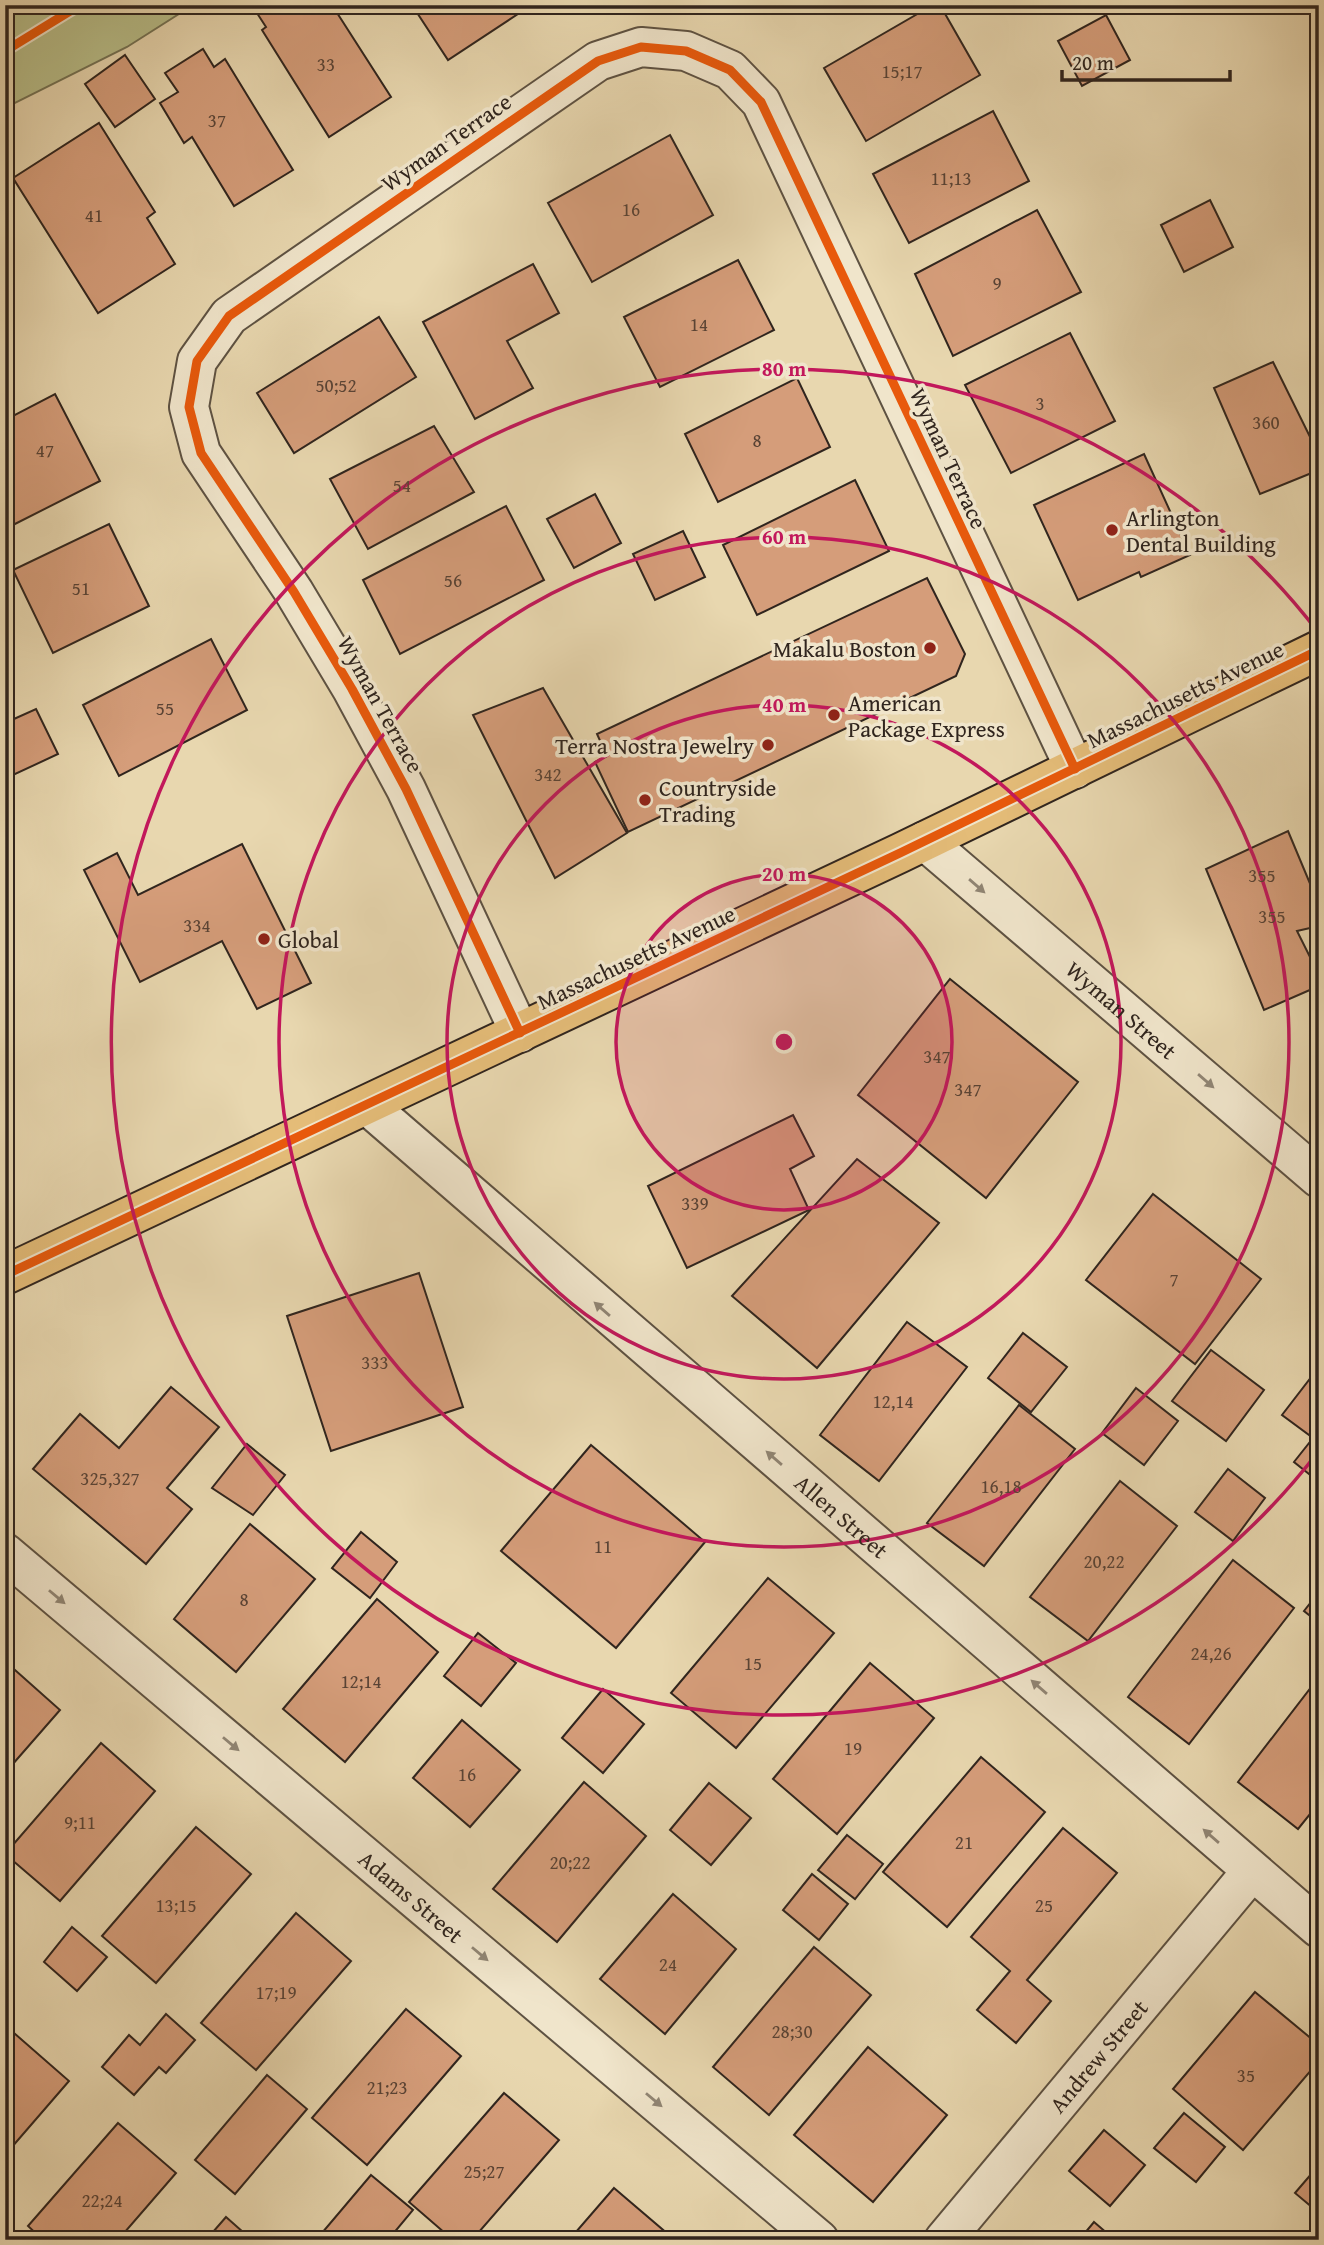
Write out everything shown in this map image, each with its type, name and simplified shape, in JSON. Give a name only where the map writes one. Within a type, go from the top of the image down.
[{"type":"highway","name":"Massachusetts Avenue","points":[[5,1275],[520,1034],[1319,650]]},
{"type":"street","name":"Wyman Terrace","points":[[520,1034],[406,789],[352,689],[294,592],[201,453],[189,407],[197,360],[229,316],[598,61],[641,47],[686,51],[730,70],[761,102],[1075,769]]},
{"type":"street","name":"Wyman Street","points":[[925,841],[1319,1178]]},
{"type":"street","name":"Allen Street","points":[[366,1105],[1319,1928]]},
{"type":"street","name":"Adams Street","points":[[5,1553],[819,2240]]},
{"type":"street","name":"Andrew Street","points":[[944,2240],[1252,1871]]},
{"type":"green space","points":[[5,5],[193,5],[127,47],[5,108]]},
{"type":"building","points":[[263,5],[332,5],[391,97],[329,137],[262,30],[266,27],[255,10]]},
{"type":"building","points":[[412,5],[517,5],[521,12],[448,60]]},
{"type":"building","points":[[933,5],[940,5],[980,75],[866,141],[824,68]]},
{"type":"building","points":[[1106,15],[1130,60],[1082,86],[1058,41]]},
{"type":"building","points":[[203,49],[214,67],[225,59],[293,170],[234,206],[192,137],[184,143],[160,103],[178,92],[165,73]]},
{"type":"building","points":[[125,55],[155,99],[115,127],[85,84]]},
{"type":"building","points":[[993,111],[1029,181],[909,243],[873,174]]},
{"type":"building","points":[[99,123],[155,212],[147,218],[175,264],[98,313],[13,178]]},
{"type":"building","points":[[670,135],[713,215],[592,282],[548,203]]},
{"type":"building","points":[[1210,200],[1233,247],[1184,272],[1161,225]]},
{"type":"building","points":[[1037,210],[1081,292],[953,356],[915,274]]},
{"type":"building","points":[[738,260],[774,330],[660,387],[624,317]]},
{"type":"building","points":[[533,264],[559,313],[507,341],[533,388],[475,419],[423,322]]},
{"type":"building","points":[[379,317],[416,377],[294,453],[257,393]]},
{"type":"building","points":[[1070,333],[1115,421],[1011,473],[965,385]]},
{"type":"building","points":[[1273,362],[1319,455],[1319,470],[1260,494],[1214,388]]},
{"type":"building","points":[[797,378],[830,447],[718,502],[685,434]]},
{"type":"building","points":[[55,394],[100,481],[5,529],[5,420]]},
{"type":"building","points":[[434,426],[474,492],[368,549],[330,479]]},
{"type":"building","name":"Arlington Dental Building","points":[[1144,454],[1190,555],[1141,577],[1139,572],[1078,600],[1034,505]]},
{"type":"building","points":[[855,480],[889,551],[757,615],[723,545]]},
{"type":"building","points":[[595,494],[621,543],[574,568],[547,519]]},
{"type":"building","points":[[506,506],[544,580],[400,654],[363,580]]},
{"type":"building","points":[[109,524],[149,606],[53,653],[13,570]]},
{"type":"building","points":[[683,531],[705,577],[655,600],[633,554]]},
{"type":"building","points":[[927,578],[965,654],[956,676],[628,832],[595,762],[607,756],[597,734]]},
{"type":"building","points":[[211,639],[247,710],[119,776],[83,705]]},
{"type":"building","points":[[543,688],[627,833],[555,878],[473,715]]},
{"type":"building","points":[[36,709],[58,754],[13,775],[5,760],[5,723]]},
{"type":"building","points":[[1288,831],[1319,905],[1319,926],[1297,931],[1319,975],[1319,986],[1264,1010],[1206,869]]},
{"type":"building","points":[[242,844],[311,983],[257,1009],[222,941],[140,982],[84,870],[117,853],[138,895]]},
{"type":"building","points":[[950,979],[1078,1082],[986,1198],[858,1095]]},
{"type":"building","points":[[793,1115],[814,1156],[790,1169],[809,1210],[687,1268],[648,1186]]},
{"type":"building","points":[[857,1159],[939,1223],[817,1368],[732,1296]]},
{"type":"building","points":[[1153,1194],[1261,1279],[1195,1364],[1086,1280]]},
{"type":"building","points":[[419,1273],[463,1407],[331,1451],[287,1316]]},
{"type":"building","points":[[907,1322],[967,1367],[879,1481],[820,1435]]},
{"type":"building","points":[[1023,1333],[1067,1367],[1031,1412],[988,1378]]},
{"type":"building","points":[[1211,1350],[1264,1390],[1226,1441],[1172,1401]]},
{"type":"building","points":[[1319,1367],[1319,1482],[1294,1462],[1313,1438],[1282,1415]]},
{"type":"building","points":[[171,1387],[219,1427],[167,1488],[192,1509],[146,1564],[33,1469],[80,1414],[119,1448]]},
{"type":"building","points":[[1136,1388],[1178,1421],[1144,1465],[1102,1433]]},
{"type":"building","points":[[1019,1405],[1075,1449],[984,1566],[927,1523]]},
{"type":"building","points":[[247,1444],[285,1475],[253,1515],[212,1488]]},
{"type":"building","points":[[591,1445],[705,1542],[616,1648],[501,1551]]},
{"type":"building","points":[[1228,1469],[1265,1498],[1233,1541],[1195,1512]]},
{"type":"building","points":[[1120,1481],[1177,1526],[1088,1641],[1030,1597]]},
{"type":"building","points":[[250,1524],[315,1579],[236,1672],[174,1619]]},
{"type":"building","points":[[361,1532],[397,1562],[370,1598],[332,1568]]},
{"type":"building","points":[[1233,1560],[1294,1608],[1189,1744],[1128,1697]]},
{"type":"building","points":[[768,1578],[834,1633],[736,1748],[671,1693]]},
{"type":"building","points":[[1319,1592],[1319,1623],[1304,1611]]},
{"type":"building","points":[[377,1599],[438,1652],[345,1762],[283,1709]]},
{"type":"building","points":[[478,1633],[516,1663],[481,1706],[444,1676]]},
{"type":"building","points":[[5,1663],[60,1710],[5,1773]]},
{"type":"building","points":[[870,1663],[934,1718],[837,1834],[773,1779]]},
{"type":"building","points":[[1319,1677],[1319,1803],[1298,1829],[1238,1782]]},
{"type":"building","points":[[603,1689],[644,1724],[603,1773],[562,1738]]},
{"type":"building","points":[[462,1720],[520,1770],[470,1827],[413,1778]]},
{"type":"building","points":[[101,1743],[155,1791],[60,1901],[5,1854]]},
{"type":"building","points":[[981,1757],[1045,1812],[947,1927],[883,1872]]},
{"type":"building","points":[[584,1782],[646,1836],[557,1942],[493,1889]]},
{"type":"building","points":[[709,1783],[751,1818],[711,1865],[670,1830]]},
{"type":"building","points":[[196,1827],[251,1874],[156,1983],[102,1936]]},
{"type":"building","points":[[1063,1828],[1117,1873],[1027,1980],[1051,2001],[1016,2043],[977,2010],[1010,1971],[971,1937]]},
{"type":"building","points":[[847,1835],[883,1864],[855,1899],[818,1870]]},
{"type":"building","points":[[812,1874],[848,1904],[819,1940],[783,1910]]},
{"type":"building","points":[[673,1894],[736,1949],[665,2034],[600,1979]]},
{"type":"building","points":[[296,1913],[351,1961],[256,2070],[201,2023]]},
{"type":"building","points":[[72,1927],[107,1957],[77,1991],[44,1962]]},
{"type":"building","points":[[814,1947],[871,1995],[769,2115],[713,2067]]},
{"type":"building","points":[[1255,1992],[1319,2045],[1319,2061],[1243,2150],[1173,2089]]},
{"type":"building","points":[[406,2009],[461,2056],[367,2165],[312,2118]]},
{"type":"building","points":[[166,2014],[195,2040],[166,2073],[159,2067],[134,2095],[102,2067],[129,2035],[140,2045]]},
{"type":"building","points":[[14,2033],[69,2081],[5,2155],[5,2043]]},
{"type":"building","points":[[868,2047],[947,2115],[873,2202],[794,2135]]},
{"type":"building","points":[[267,2075],[307,2109],[235,2194],[195,2160]]},
{"type":"building","points":[[504,2093],[559,2140],[472,2240],[453,2240],[409,2202]]},
{"type":"building","points":[[1184,2113],[1225,2147],[1196,2182],[1154,2148]]},
{"type":"building","points":[[118,2123],[176,2173],[118,2240],[43,2240],[28,2226]]},
{"type":"building","points":[[1104,2130],[1145,2165],[1110,2206],[1069,2171]]},
{"type":"building","points":[[1319,2165],[1319,2213],[1295,2193]]},
{"type":"building","points":[[371,2175],[413,2210],[388,2240],[316,2240]]},
{"type":"building","points":[[614,2188],[669,2235],[665,2240],[569,2240]]},
{"type":"building","points":[[226,2217],[252,2240],[206,2240]]},
{"type":"building","points":[[1094,2222],[1115,2240],[1079,2240]]},
{"type":"cycle path","points":[[5,51],[80,5]]},
{"type":"cycle path","points":[[520,1033],[406,789],[352,689],[294,592],[201,453],[189,407],[197,361],[229,316],[598,61],[641,47],[686,51],[730,70],[761,102],[1075,769]]},
{"type":"cycle path","points":[[5,1275],[900,853],[1319,650]]},
{"type":"place","name":"Arlington Dental Building","points":[[1112,530]]},
{"type":"place","name":"Makalu Boston","points":[[930,648]]},
{"type":"place","name":"American Package Express","points":[[834,715]]},
{"type":"place","name":"Terra Nostra Jewelry","points":[[768,745]]},
{"type":"place","name":"Countryside Trading","points":[[645,800]]},
{"type":"place","name":"Global","points":[[264,939]]}]
